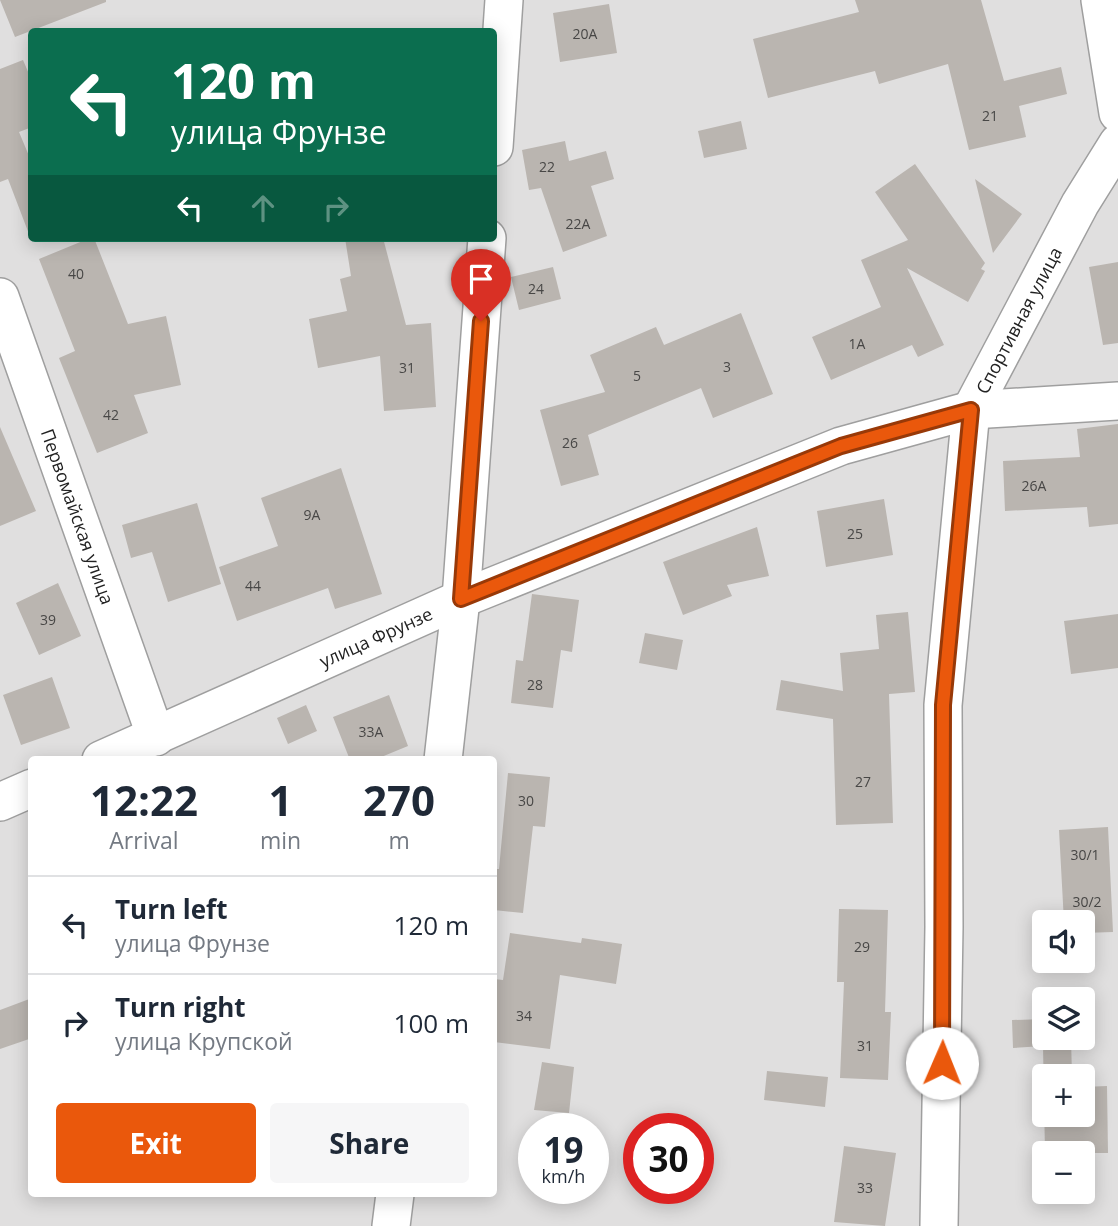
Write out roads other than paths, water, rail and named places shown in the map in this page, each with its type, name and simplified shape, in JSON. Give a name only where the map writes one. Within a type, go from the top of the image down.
[{"type":"street","points":[[497,104],[504,0]]},
{"type":"street","points":[[1100,0],[1118,113]]},
{"type":"street","name":"Спортивная улица","points":[[939,1226],[944,927],[943,705],[971,410],[1080,204],[1118,143]]},
{"type":"street","points":[[443,756],[461,599],[487,242]]},
{"type":"street","name":"Первомайская улица","points":[[0,297],[156,737]]},
{"type":"street","name":"улица Фрунзе","points":[[111,756],[461,599],[841,446],[971,410],[1118,401]]},
{"type":"street","points":[[0,802],[28,790]]},
{"type":"street","points":[[391,1226],[395,1197]]}]
